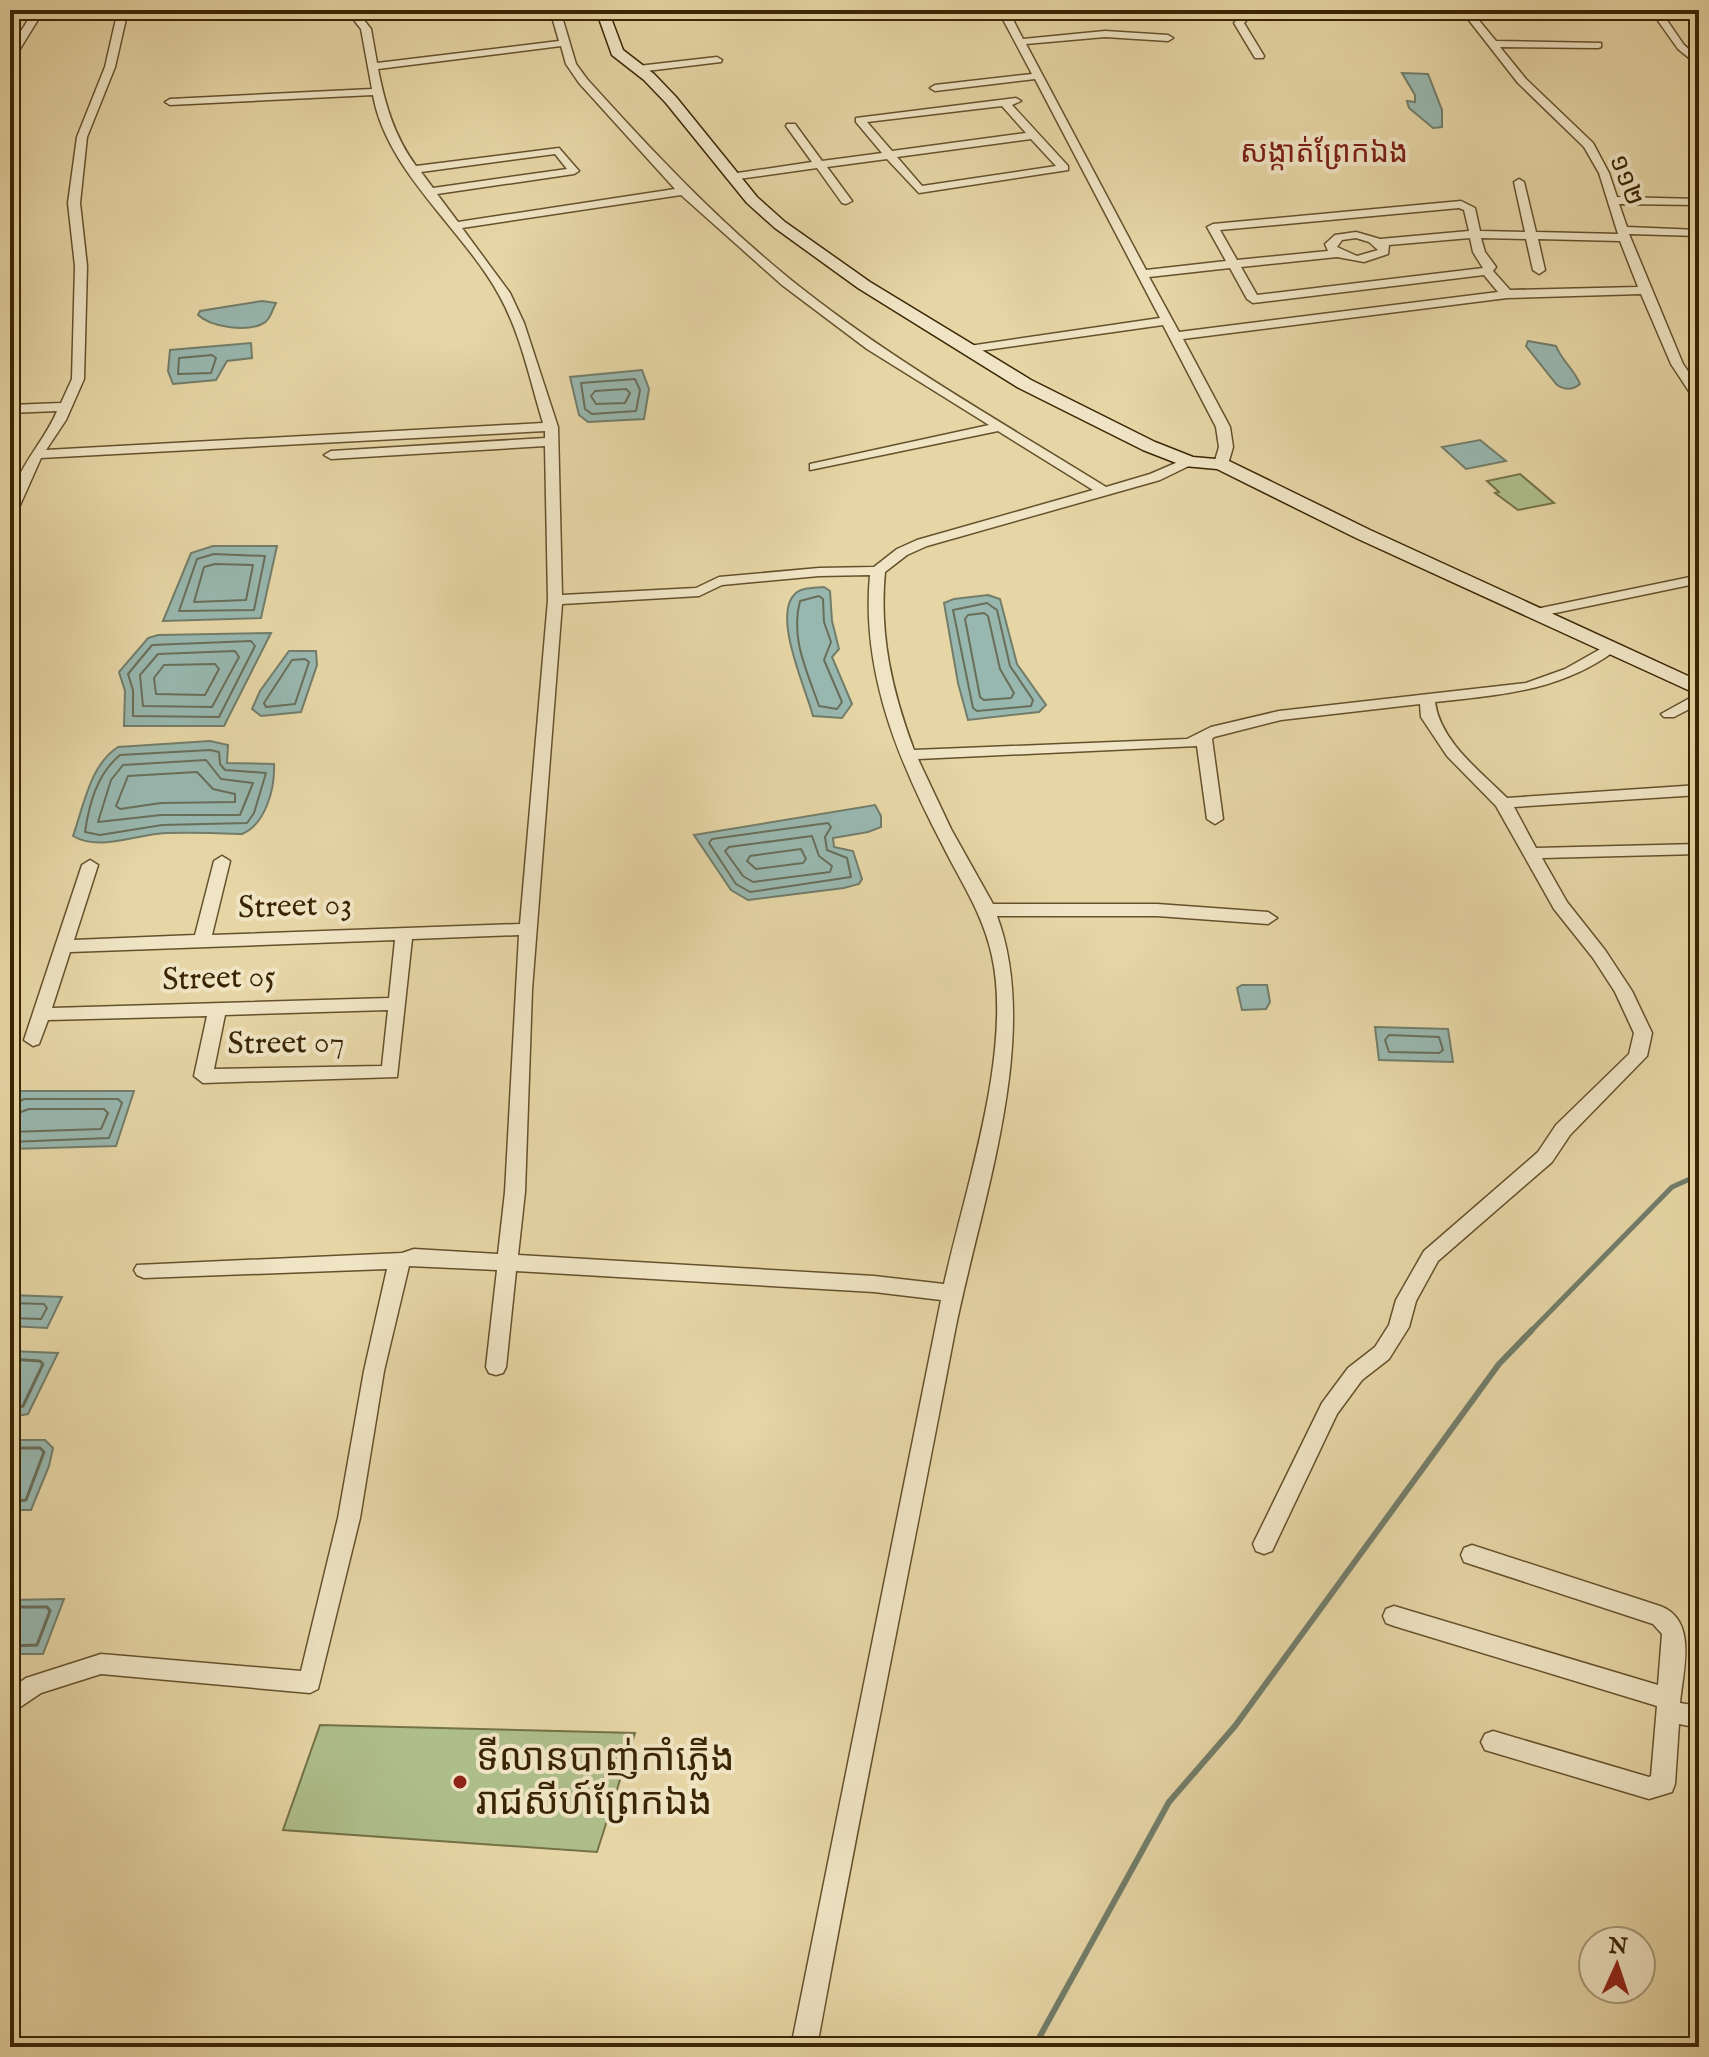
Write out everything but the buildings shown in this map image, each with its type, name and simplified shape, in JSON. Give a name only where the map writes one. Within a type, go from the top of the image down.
[{"type":"street","points":[[10,512],[36,454],[67,407],[78,379],[81,266],[74,203],[82,137],[110,67],[123,10]]},
{"type":"street","points":[[351,10],[366,29],[380,106],[399,150],[504,293],[518,323],[551,434],[555,600],[520,1034],[515,1192],[505,1261],[496,1367]]},
{"type":"street","points":[[555,10],[571,64],[583,81],[683,191],[786,282],[845,328],[1104,491]]},
{"type":"street","points":[[602,10],[617,52],[671,100],[752,200],[816,251],[969,350],[1065,405],[1190,462],[1221,464],[1325,516],[1699,689]]},
{"type":"street","points":[[1003,10],[1038,76],[1030,98],[1034,135],[1064,168],[919,190],[860,120],[1030,98]]},
{"type":"street","points":[[1251,10],[1239,23],[1259,56]]},
{"type":"street","points":[[10,12],[38,11]]},
{"type":"street","points":[[10,57],[38,11]]},
{"type":"street","points":[[1469,13],[1659,15],[1681,47],[1699,63]]},
{"type":"street","name":"១១២","points":[[1469,13],[1528,88],[1589,145],[1604,173],[1624,237],[1677,364],[1699,396]]},
{"type":"street","points":[[10,29],[26,33]]},
{"type":"street","points":[[10,36],[26,33]]},
{"type":"street","points":[[1021,42],[1105,34],[1168,38]]},
{"type":"street","points":[[373,67],[563,43]]},
{"type":"street","points":[[1495,44],[1598,45]]},
{"type":"street","points":[[638,69],[717,60]]},
{"type":"street","points":[[935,88],[1038,76]]},
{"type":"street","points":[[170,102],[379,92]]},
{"type":"street","points":[[1030,98],[1138,270],[1223,427],[1226,447],[1221,464]]},
{"type":"street","points":[[791,126],[846,201]]},
{"type":"street","points":[[731,177],[1034,135]]},
{"type":"street","points":[[413,170],[559,151],[574,171],[428,192]]},
{"type":"street","points":[[1519,182],[1539,270]]},
{"type":"street","points":[[453,226],[683,191]]},
{"type":"street","points":[[1612,200],[1699,202]]},
{"type":"street","points":[[1451,202],[1469,208],[1479,252],[1490,267],[1487,271],[1253,299],[1213,227],[1451,202]]},
{"type":"street","points":[[1331,215],[1347,236]]},
{"type":"street","points":[[1335,250],[1334,240],[1347,236],[1365,236],[1382,244],[1476,236],[1624,237],[1699,233]]},
{"type":"street","points":[[1138,270],[1335,250],[1369,259],[1381,255],[1382,244]]},
{"type":"street","points":[[1369,259],[1388,283]]},
{"type":"street","points":[[1487,271],[1507,294]]},
{"type":"street","points":[[1174,336],[1507,294],[1647,290]]},
{"type":"street","points":[[969,350],[1166,321]]},
{"type":"street","points":[[10,409],[67,407]]},
{"type":"street","points":[[815,467],[1003,426]]},
{"type":"street","points":[[36,454],[551,434]]},
{"type":"street","points":[[331,455],[551,434]]},
{"type":"street","points":[[555,600],[699,592],[719,581],[819,572],[878,571],[902,552],[922,543],[1155,477],[1190,462]]},
{"type":"street","points":[[804,2047],[843,1828],[906,1535],[952,1293],[987,1152],[1001,1053],[1006,986],[985,910],[908,755],[880,664],[874,593],[878,571]]},
{"type":"street","points":[[1536,613],[1690,581]]},
{"type":"street","points":[[908,755],[1187,744],[1204,739],[1213,731],[1248,726],[1279,716],[1526,687],[1557,680],[1587,665],[1611,647]]},
{"type":"street","points":[[1669,714],[1699,698]]},
{"type":"street","points":[[1264,1544],[1329,1409],[1355,1374],[1382,1353],[1399,1327],[1406,1300],[1431,1256],[1545,1157],[1563,1130],[1638,1056],[1643,1033],[1623,991],[1599,954],[1560,905],[1503,803],[1453,753],[1429,717],[1427,699]]},
{"type":"street","points":[[1204,739],[1215,819]]},
{"type":"street","points":[[1503,803],[1699,790]]},
{"type":"street","points":[[1531,853],[1699,849]]},
{"type":"street","points":[[202,941],[222,861]]},
{"type":"street","points":[[33,1040],[90,865]]},
{"type":"street","points":[[985,910],[1157,910],[1268,918]]},
{"type":"street","name":"Street 03","points":[[64,946],[528,929]]},
{"type":"street","points":[[398,1004],[404,933]]},
{"type":"street","name":"Street 05","points":[[41,1014],[398,1004]]},
{"type":"street","name":"Street 07","points":[[217,1009],[203,1076],[391,1072],[398,1004]]},
{"type":"street","points":[[144,1270],[402,1261],[414,1257],[874,1284],[952,1293]]},
{"type":"street","points":[[10,1703],[34,1685],[101,1664],[310,1682],[349,1518],[374,1371],[397,1270],[402,1261]]},
{"type":"street","points":[[1472,1555],[1660,1616],[1670,1623],[1674,1634],[1663,1784],[1649,1788],[1493,1742]]},
{"type":"street","points":[[1394,1616],[1699,1717]]},
{"type":"green space","points":[[1520,474],[1554,503],[1518,510],[1495,493],[1499,492],[1487,481]]},
{"type":"green space","name":"ទីលានបាញ់កាំភ្លើង រាជសីហ៍ព្រែកឯង","points":[[320,1725],[635,1733],[597,1852],[283,1830]]},
{"type":"water","points":[[1402,73],[1428,74],[1442,110],[1442,127],[1433,128],[1409,108],[1407,101],[1415,102],[1415,95]]},
{"type":"water","points":[[262,301],[276,303],[267,320],[255,326],[238,328],[220,325],[198,315],[200,311]]},
{"type":"water","points":[[1528,341],[1556,346],[1580,384],[1569,389],[1557,385],[1526,346]]},
{"type":"water","points":[[251,343],[252,358],[227,361],[216,380],[173,384],[168,371],[170,350]]},
{"type":"water","points":[[642,370],[649,389],[644,419],[588,422],[579,415],[570,377]]},
{"type":"water","points":[[1480,440],[1506,461],[1466,469],[1442,447]]},
{"type":"water","points":[[213,546],[277,546],[261,618],[163,621],[191,553]]},
{"type":"water","points":[[824,587],[830,591],[832,621],[839,649],[832,657],[852,704],[842,718],[813,716],[789,636],[788,606],[794,595],[804,589]]},
{"type":"water","points":[[988,595],[1000,599],[1017,664],[1046,705],[1039,712],[968,720],[944,603]]},
{"type":"water","points":[[271,633],[224,726],[124,726],[125,691],[119,672],[148,638],[158,635]]},
{"type":"water","points":[[289,651],[316,651],[317,665],[301,712],[261,716],[252,709],[260,691]]},
{"type":"water","points":[[210,741],[228,745],[227,763],[274,764],[273,784],[267,804],[250,829],[242,834],[166,833],[107,842],[84,841],[73,836],[94,775],[118,747]]},
{"type":"water","points":[[875,805],[881,816],[881,827],[833,838],[834,847],[853,851],[862,879],[859,884],[844,888],[748,900],[731,890],[694,835]]},
{"type":"water","points":[[1242,985],[1267,985],[1270,1002],[1266,1009],[1242,1010],[1237,988]]},
{"type":"water","points":[[1375,1027],[1448,1029],[1453,1062],[1379,1060]]},
{"type":"water","points":[[16,1091],[134,1091],[116,1146],[10,1149],[10,1106]]},
{"type":"water","points":[[10,1295],[62,1297],[47,1328],[10,1326]]},
{"type":"water","points":[[10,1351],[58,1353],[28,1414],[10,1417]]},
{"type":"water","points":[[10,1440],[45,1440],[53,1448],[31,1510],[10,1510]]},
{"type":"water","points":[[64,1599],[43,1654],[10,1654],[10,1600]]},
{"type":"waterway","points":[[1530,1332],[1672,1187],[1699,1175]]},
{"type":"waterway","points":[[1034,2047],[1169,1802],[1235,1726],[1499,1364],[1532,1330]]},
{"type":"place","name":"ទីលានបាញ់កាំភ្លើង រាជសីហ៍ព្រែកឯង","points":[[460,1782]]},
{"type":"district","name":"សង្កាត់ព្រែកឯង","points":[[1324,154]]}]
